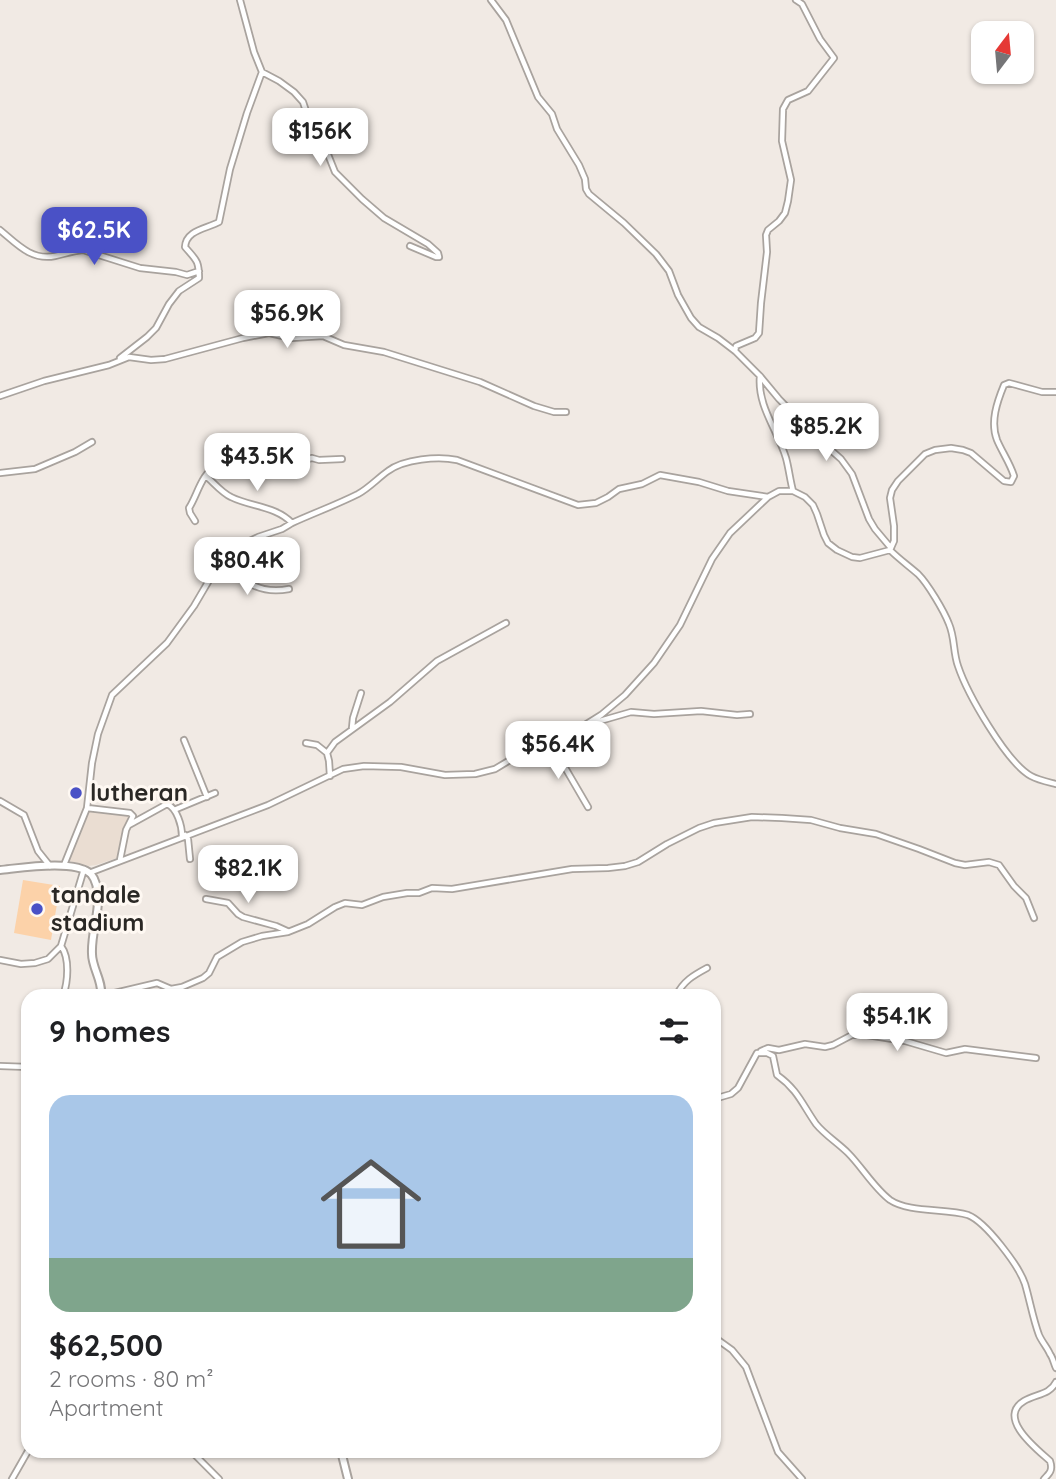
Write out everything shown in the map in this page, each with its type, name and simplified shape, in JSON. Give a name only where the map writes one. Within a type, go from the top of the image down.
[{"type":"main road","points":[[0,870],[64,866],[87,871],[94,878],[98,889],[98,903],[92,953],[102,989]]},
{"type":"main road","points":[[343,1458],[348,1479]]},
{"type":"street","points":[[240,0],[262,72],[279,81],[303,102],[335,172],[377,212],[428,244],[439,257],[410,246]]},
{"type":"street","points":[[491,0],[506,20],[538,97],[552,114],[557,129],[579,165],[589,194],[656,254],[669,271],[678,295],[699,327],[735,351],[816,437],[841,459],[852,474],[875,529],[901,561],[918,574],[943,612],[950,626],[957,664],[977,708],[1018,765],[1030,775],[1056,785]]},
{"type":"street","points":[[735,351],[736,346],[755,338],[759,333],[767,252],[766,235],[785,213],[788,201],[791,180],[782,141],[783,109],[788,100],[808,91],[834,58],[820,39],[802,4],[796,0]]},
{"type":"street","points":[[117,361],[156,328],[179,291],[199,278],[199,264],[185,247],[186,241],[194,232],[219,222],[230,169],[262,72]]},
{"type":"street","points":[[0,230],[26,251],[41,257],[83,250],[139,268],[187,275],[199,271]]},
{"type":"street","points":[[0,396],[129,357],[165,359],[269,333],[292,338],[323,337],[344,345],[384,352],[480,382],[534,406],[554,412],[566,412]]},
{"type":"street","points":[[760,376],[758,388],[786,457],[793,491]]},
{"type":"street","points":[[0,960],[22,964],[35,963],[48,959],[61,946],[68,918],[87,871],[268,805],[343,769],[364,766],[401,767],[445,775],[475,774],[495,769],[520,754],[585,725],[625,695],[654,663],[680,625],[712,559],[730,533],[768,497],[779,491],[793,491],[805,497],[813,505],[828,543],[852,557],[860,558],[890,549],[894,541],[890,498],[892,490],[925,454],[951,448],[963,450],[971,453],[1004,481],[1011,482],[1014,476],[1011,466],[994,429],[997,403],[1004,385],[1009,383],[1042,392],[1056,392]]},
{"type":"street","points":[[0,473],[35,469],[92,442]]},
{"type":"street","points":[[195,521],[189,508],[202,480],[215,466],[237,461],[245,454],[264,466],[271,467],[312,457],[319,460],[342,459]]},
{"type":"street","points":[[64,866],[87,808],[97,734],[112,695],[167,643],[194,606],[221,560],[231,550],[360,493],[401,463],[448,458],[578,505],[596,503],[618,489],[642,484],[660,475],[699,482],[728,491],[768,497]]},
{"type":"street","points":[[206,476],[228,496],[276,511],[292,523]]},
{"type":"street","points":[[221,560],[254,587],[273,591],[289,589]]},
{"type":"street","points":[[327,753],[335,742],[390,702],[437,661],[506,623]]},
{"type":"street","points":[[352,729],[361,693]]},
{"type":"street","points":[[585,725],[631,712],[654,714],[701,711],[750,714]]},
{"type":"street","points":[[184,740],[207,797]]},
{"type":"street","points":[[306,743],[327,753],[330,776]]},
{"type":"street","points":[[542,746],[560,759],[588,807]]},
{"type":"street","points":[[174,810],[215,793]]},
{"type":"street","points":[[0,801],[24,815],[38,852],[50,866]]},
{"type":"street","points":[[128,825],[167,804],[172,806],[184,836],[188,839],[190,859]]},
{"type":"street","points":[[87,808],[130,813],[133,816],[128,825],[120,861]]},
{"type":"street","points":[[132,989],[157,983],[170,989],[182,987],[203,978],[209,973],[217,957],[242,943],[262,936],[288,932],[345,903],[362,905],[383,897],[432,888],[452,889],[572,869],[625,866],[638,862],[667,844],[714,822],[752,817],[811,820],[883,836],[955,863],[989,862],[999,866],[1026,898],[1034,918]]},
{"type":"street","points":[[206,899],[228,903],[243,917],[288,932]]},
{"type":"street","points":[[61,946],[65,952],[65,989]]},
{"type":"street","points":[[680,989],[692,976],[707,968]]},
{"type":"street","points":[[721,1097],[738,1088],[757,1053],[768,1048],[779,1050],[805,1044],[825,1047],[852,1035],[905,1041],[946,1053],[965,1049],[1036,1058]]},
{"type":"street","points":[[757,1053],[767,1052],[773,1056],[777,1075],[796,1091],[822,1131],[846,1151],[892,1202],[918,1209],[967,1215],[979,1221],[1015,1266],[1024,1282],[1041,1340],[1056,1368]]},
{"type":"street","points":[[0,1066],[21,1066]]},
{"type":"street","points":[[721,1342],[732,1350],[746,1367],[778,1452],[802,1479]]},
{"type":"street","points":[[1050,1353],[1056,1356]]},
{"type":"street","points":[[1044,1479],[1051,1472],[1050,1461],[1021,1434],[1016,1425],[1016,1414],[1018,1406],[1024,1401],[1042,1395],[1054,1387],[1056,1382]]},
{"type":"street","points":[[12,1479],[24,1458]]},
{"type":"street","points":[[198,1458],[219,1479]]},
{"type":"shaded area","points":[[90,810],[129,815],[120,857],[89,866],[69,861]]},
{"type":"shaded area","name":"tandale stadium","points":[[23,880],[60,886],[51,940],[14,933]]},
{"type":"place","name":"lutheran","points":[[76,793]]},
{"type":"place","name":"tandale stadium","points":[[37,909]]}]
